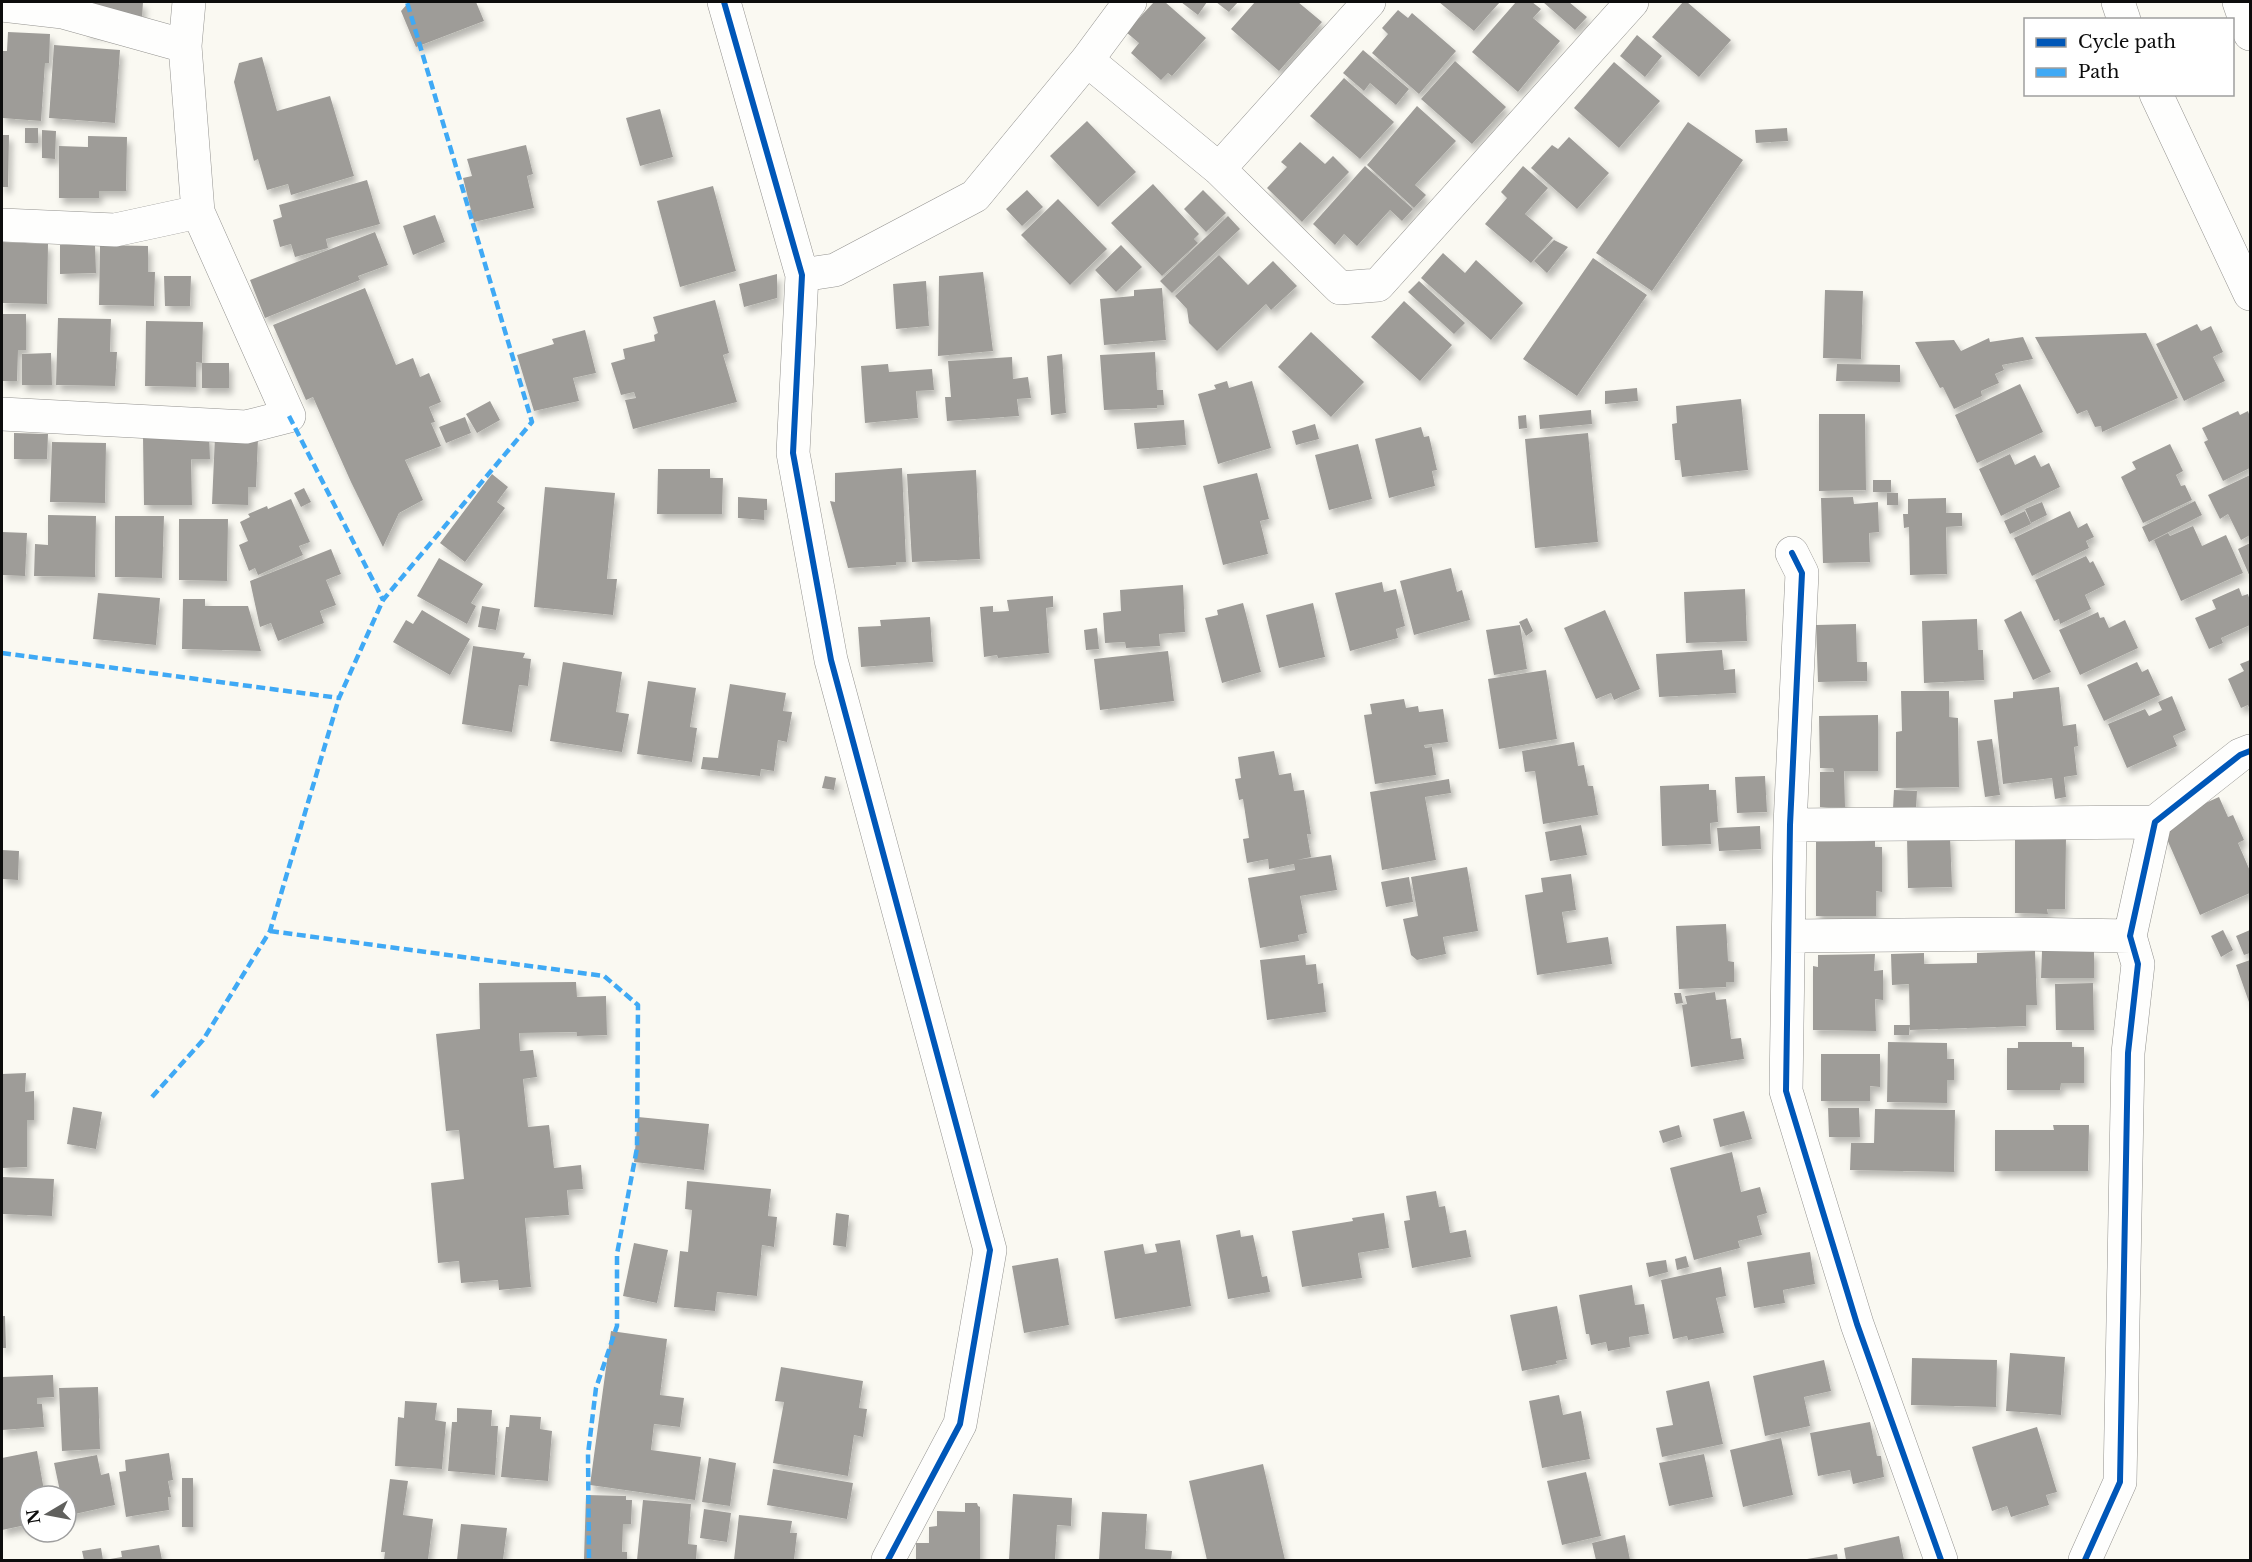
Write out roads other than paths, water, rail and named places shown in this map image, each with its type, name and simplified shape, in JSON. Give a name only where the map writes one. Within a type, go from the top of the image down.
[{"type":"street","points":[[2,414],[246,427],[289,416],[198,212],[185,46],[189,2]]},
{"type":"street","points":[[724,2],[802,275],[793,453],[831,660],[990,1250],[960,1424],[888,1560]]},
{"type":"street","points":[[802,275],[835,270],[975,196],[1087,60],[1130,2]]},
{"type":"street","points":[[1219,169],[1369,2]]},
{"type":"street","points":[[1087,60],[1219,169],[1340,288],[1378,285],[1632,2]]},
{"type":"street","points":[[2118,2],[2123,18]]},
{"type":"street","points":[[2239,2],[2250,34]]},
{"type":"street","points":[[2,5],[63,12],[185,46]]},
{"type":"street","points":[[2157,96],[2250,294]]},
{"type":"street","points":[[2,225],[115,230],[198,212]]},
{"type":"street","points":[[1792,553],[1802,573],[1790,825],[1786,1091],[1857,1324],[1941,1560]]},
{"type":"street","points":[[1790,825],[2155,822],[2240,755],[2250,751]]},
{"type":"street","points":[[2085,1560],[2120,1482],[2128,1053],[2138,964],[2130,936],[2155,822]]},
{"type":"street","points":[[1790,936],[2014,934],[2130,936]]}]
